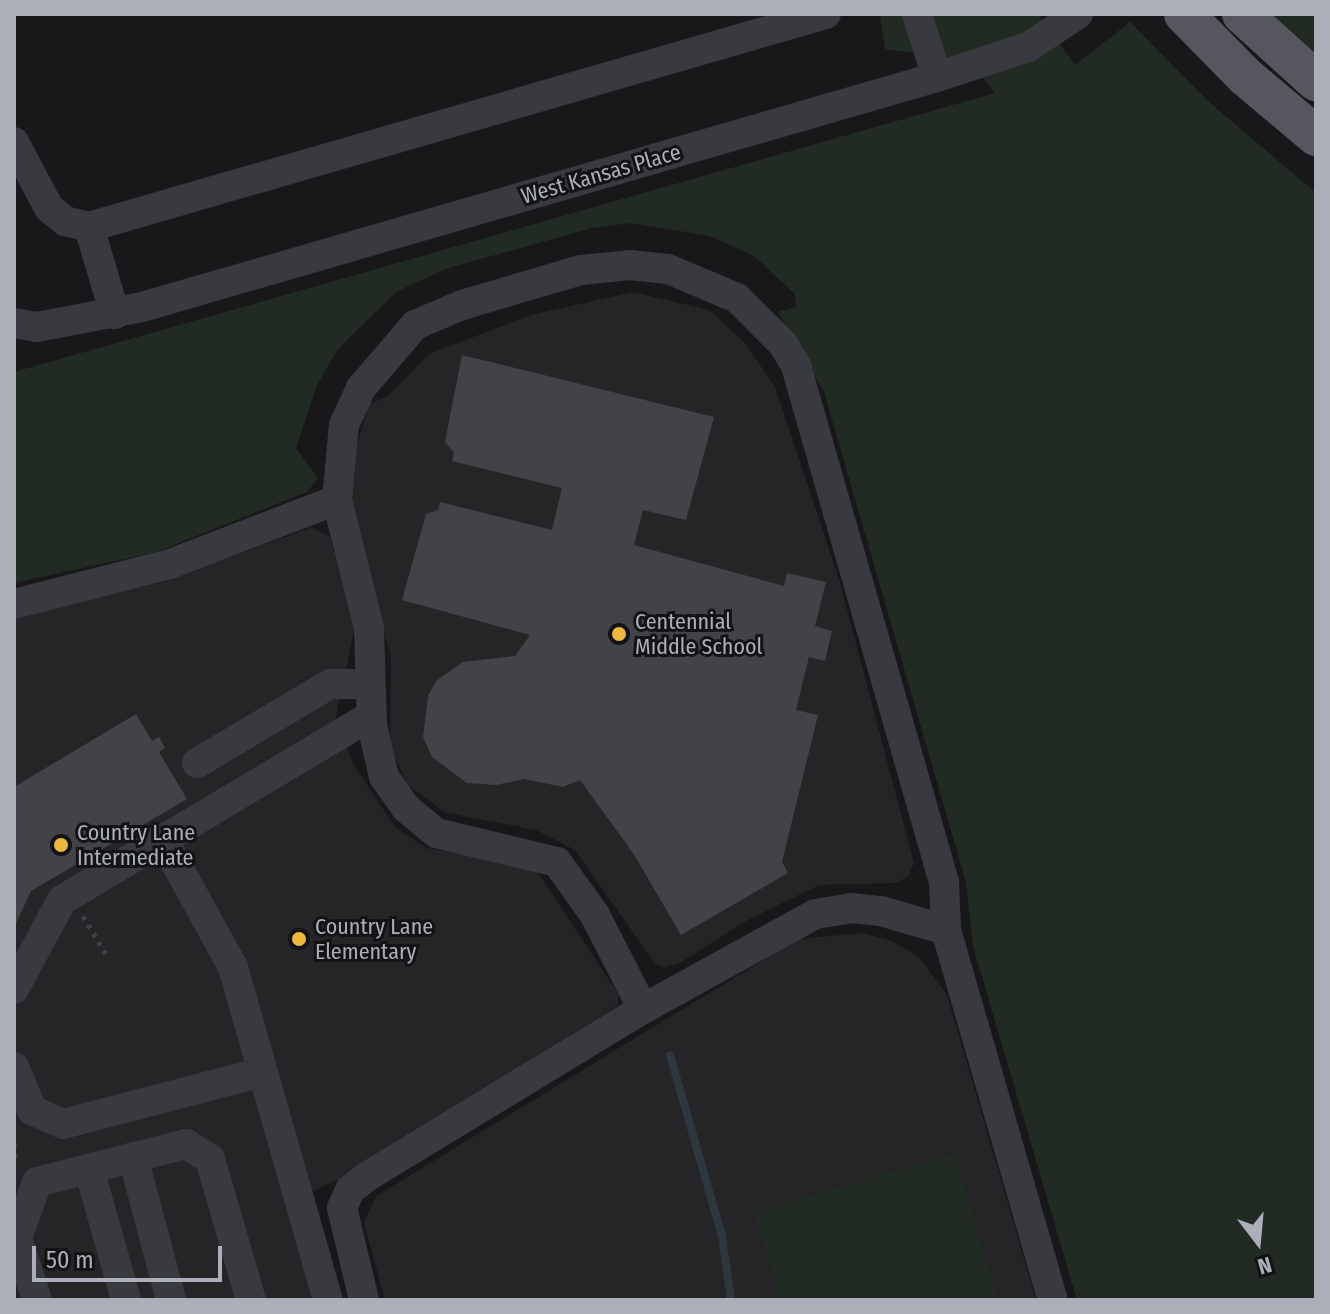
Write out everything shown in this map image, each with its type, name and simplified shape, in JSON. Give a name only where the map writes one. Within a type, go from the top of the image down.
[{"type":"main road","points":[[1184,14],[1246,77],[1316,136]]},
{"type":"main road","points":[[1242,14],[1316,81]]},
{"type":"street","points":[[14,142],[49,208],[65,221],[89,227],[826,14]]},
{"type":"street","points":[[917,14],[937,77]]},
{"type":"street","name":"West Kansas Place","points":[[14,323],[37,327],[115,314],[937,77],[1028,47],[1078,14]]},
{"type":"street","points":[[89,227],[115,314]]},
{"type":"street","points":[[643,1009],[595,915],[557,862],[436,833],[406,808],[384,777],[371,716],[369,628],[337,500],[344,425],[361,388],[415,325],[462,305],[581,270],[630,265],[668,269],[737,298],[783,344],[796,366],[944,882],[946,930],[1053,1300]]},
{"type":"street","points":[[14,604],[170,564],[337,500]]},
{"type":"street","points":[[197,763],[330,684],[370,684]]},
{"type":"street","points":[[14,989],[62,900],[371,716]]},
{"type":"street","points":[[162,838],[233,967],[328,1300]]},
{"type":"street","points":[[364,1300],[342,1226],[342,1208],[350,1190],[643,1009],[815,914],[851,908],[881,911],[946,930]]},
{"type":"street","points":[[14,1067],[32,1110],[63,1124],[262,1072]]},
{"type":"street","points":[[37,1300],[17,1238],[37,1182],[186,1144],[201,1149],[210,1159],[251,1300]]},
{"type":"street","points":[[133,1157],[171,1300]]},
{"type":"street","points":[[89,1169],[126,1300]]},
{"type":"path","points":[[73,908],[86,918],[106,954]]},
{"type":"path","points":[[14,1144],[14,1177]]},
{"type":"shaded area","points":[[880,14],[1038,14],[1075,65],[1130,22],[1209,102],[1316,193],[1316,1300],[1077,1300],[973,946],[966,882],[824,392],[778,312],[796,307],[795,294],[754,256],[710,236],[631,223],[592,228],[445,269],[396,292],[338,349],[317,385],[296,448],[318,478],[307,492],[156,552],[14,583],[14,372],[995,93],[971,61],[885,49]]},
{"type":"shaded area","points":[[1267,14],[1316,14],[1316,56]]},
{"type":"shaded area","name":"Centennial Middle School","points":[[633,292],[709,310],[745,343],[775,387],[839,579],[914,863],[908,877],[894,883],[819,885],[746,921],[680,963],[664,967],[655,964],[575,850],[536,830],[444,812],[407,784],[390,746],[391,658],[351,509],[351,465],[369,404],[388,396],[429,354],[531,315]]},
{"type":"shaded area","name":"Country Lane Elementary","points":[[312,527],[330,537],[355,625],[336,717],[353,764],[395,827],[426,848],[505,861],[539,874],[619,995],[617,1006],[340,1179],[287,1202],[315,1300],[14,1300],[14,615],[163,582]]},
{"type":"shaded area","points":[[862,933],[892,941],[918,956],[947,995],[1036,1300],[385,1300],[364,1223],[376,1196],[798,939]]},
{"type":"shaded area","points":[[955,1153],[998,1300],[780,1300],[754,1212]]},
{"type":"building","points":[[462,355],[714,417],[686,520],[643,510],[634,545],[784,586],[787,573],[826,582],[815,626],[832,631],[825,661],[809,657],[796,710],[818,715],[782,862],[788,873],[681,935],[633,853],[580,780],[563,787],[524,779],[496,785],[467,783],[432,757],[423,737],[428,696],[436,681],[463,662],[515,656],[530,635],[402,600],[426,514],[438,510],[440,502],[552,530],[562,488],[452,461],[454,452],[445,442]]},
{"type":"building","name":"Country Lane Intermediate","points":[[136,714],[152,741],[159,737],[165,748],[159,752],[187,799],[31,891],[14,928],[14,787]]},
{"type":"waterway","points":[[670,1055],[722,1236],[731,1300]]},
{"type":"place","name":"Centennial Middle School","points":[[619,634]]},
{"type":"place","name":"Country Lane Intermediate","points":[[61,845]]},
{"type":"place","name":"Country Lane Elementary","points":[[299,939]]}]
